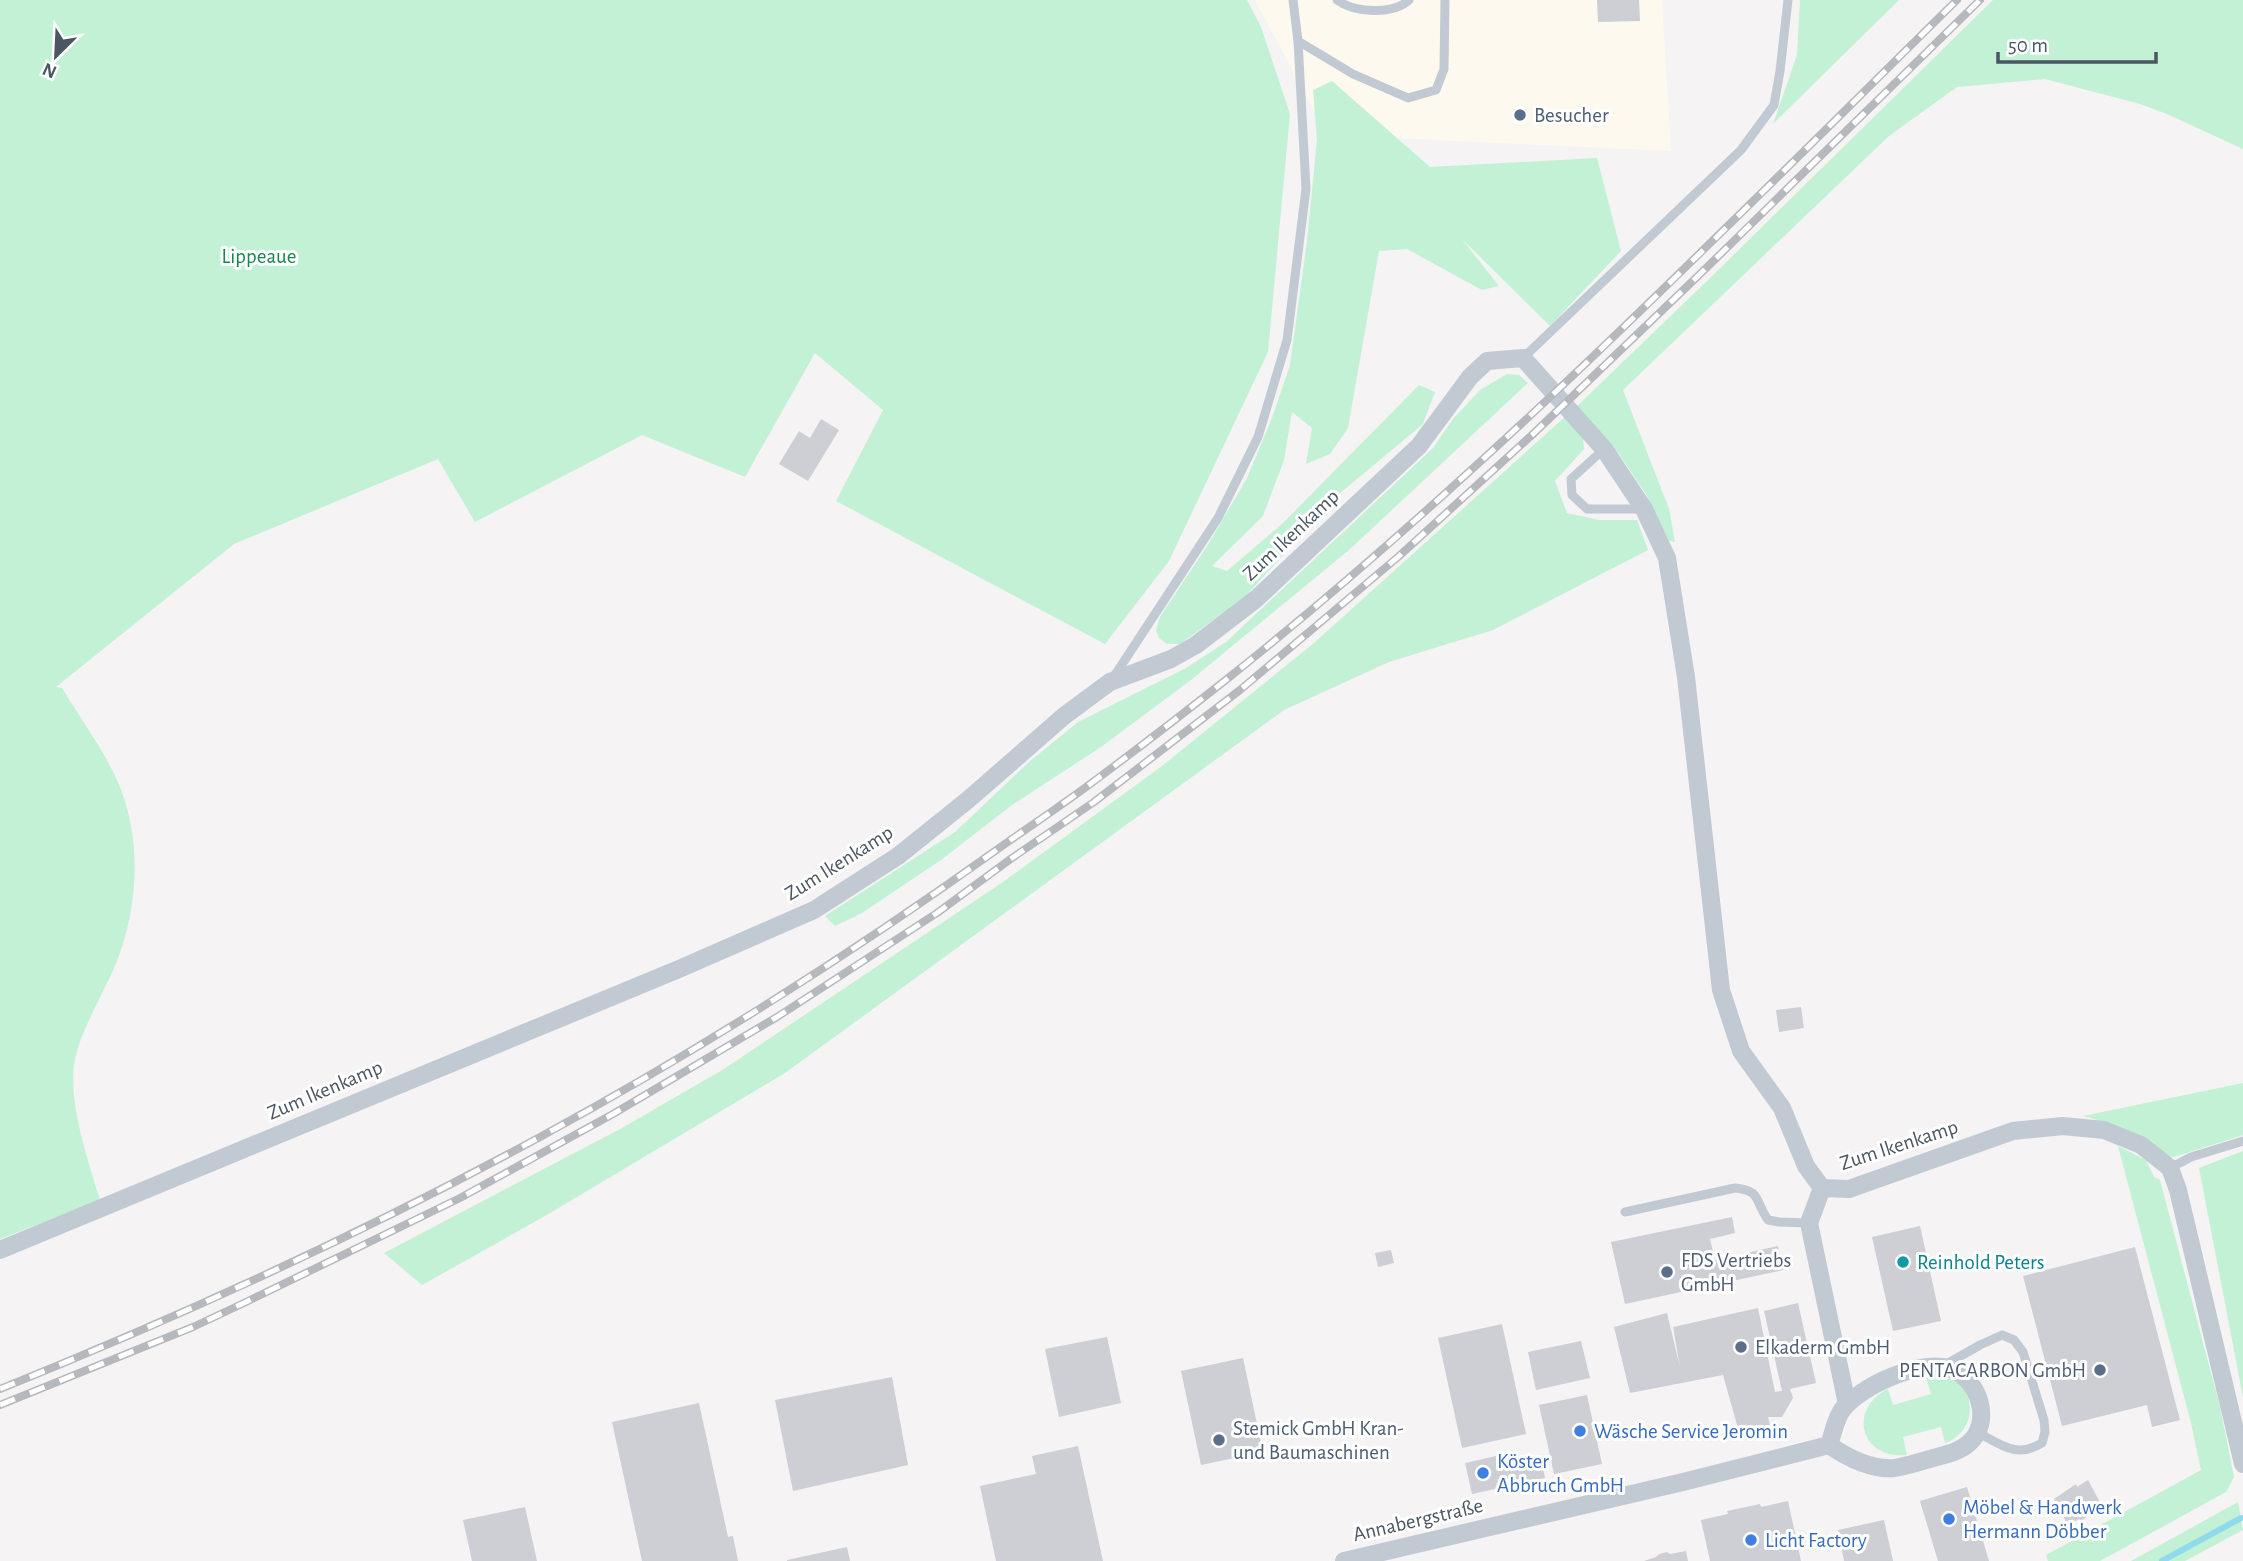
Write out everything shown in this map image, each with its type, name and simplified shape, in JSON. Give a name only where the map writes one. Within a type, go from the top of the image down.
[{"type":"street","name":"Zum Ikenkamp","points":[[0,1250],[679,970],[814,910],[898,856],[969,799],[1064,716],[1110,682],[1171,659],[1196,645],[1256,599],[1419,446],[1470,377],[1487,361],[1522,358],[1604,449],[1644,509],[1667,558],[1686,677],[1721,990],[1741,1051],[1782,1108],[1806,1166],[1822,1188],[1849,1189],[2013,1131],[2063,1126],[2104,1130],[2141,1145],[2170,1168]]},
{"type":"street","points":[[2170,1168],[2178,1190],[2243,1464]]},
{"type":"street","points":[[1822,1188],[1809,1223],[1847,1404]]},
{"type":"street","points":[[1930,1366],[1942,1366],[1972,1382],[1978,1394],[1980,1408],[1977,1432],[1968,1444],[1894,1468],[1856,1461],[1829,1445],[1836,1423],[1847,1404],[1863,1391],[1880,1381],[1930,1366]]},
{"type":"street","name":"Annabergstraße","points":[[1344,1561],[1684,1482],[1829,1445]]},
{"type":"lane","points":[[1110,682],[1218,518],[1258,438],[1287,340],[1306,189],[1298,41],[1293,0]]},
{"type":"lane","points":[[1337,0],[1343,5],[1376,12],[1405,4],[1409,0]]},
{"type":"lane","points":[[1298,41],[1353,74],[1408,98],[1436,90],[1444,69],[1445,0]]},
{"type":"lane","points":[[1522,358],[1741,150],[1774,105],[1788,0]]},
{"type":"lane","points":[[1604,449],[1571,479],[1572,495],[1587,509],[1644,509]]},
{"type":"lane","points":[[2170,1168],[2190,1157],[2243,1141]]},
{"type":"lane","points":[[1625,1212],[1735,1188],[1750,1190],[1755,1194],[1760,1209],[1768,1220],[1809,1223]]},
{"type":"lane","points":[[1942,1366],[2002,1335],[2014,1340],[2023,1352],[2044,1420],[2042,1443],[2032,1449],[2005,1449],[1977,1432]]},
{"type":"shaded area","points":[[1255,0],[1662,0],[1671,151],[1327,135]]},
{"type":"green space","name":"Lippeaue","points":[[0,0],[1247,0],[1261,27],[1290,114],[1268,352],[1169,561],[1105,644],[836,501],[883,410],[815,353],[745,477],[642,435],[475,522],[438,459],[234,544],[56,687],[62,688],[98,744],[117,780],[131,824],[135,870],[133,893],[130,917],[117,961],[86,1026],[74,1065],[77,1115],[100,1200],[0,1239]]},
{"type":"green space","points":[[1800,0],[1899,0],[1773,124],[1797,55]]},
{"type":"green space","points":[[1993,0],[2243,0],[2243,149],[2140,104],[2045,79],[1957,87],[1889,136],[1623,390],[1669,509],[1675,542],[1669,541],[1646,494],[1619,454],[1574,409]]},
{"type":"green space","points":[[1332,81],[1430,167],[1597,158],[1621,251],[1550,326],[1462,239],[1499,286],[1482,290],[1407,249],[1379,251],[1348,428],[1330,454],[1306,464],[1312,428],[1292,412],[1284,460],[1263,516],[1212,566],[1227,571],[1282,524],[1419,385],[1435,392],[1423,424],[1339,494],[1244,598],[1180,644],[1167,644],[1159,638],[1156,630],[1160,617],[1209,543],[1247,478],[1290,365],[1307,241],[1317,140],[1313,90]]},
{"type":"green space","points":[[1507,374],[1519,375],[1528,383],[1349,550],[1191,680],[1101,747],[1012,805],[941,860],[862,913],[835,926],[825,916],[955,832],[1029,762],[1078,722],[1186,668],[1226,642],[1433,448],[1453,419],[1480,390]]},
{"type":"green space","points":[[1567,415],[1583,438],[1584,449],[1555,481],[1567,513],[1599,520],[1637,520],[1648,550],[1493,630],[1389,662],[1284,710],[785,1073],[545,1216],[422,1285],[384,1253],[622,1128],[724,1069],[1003,882],[1162,766],[1314,643]]},
{"type":"green space","points":[[2243,1083],[2243,1135],[2174,1157],[2118,1128],[2083,1116]]},
{"type":"green space","points":[[2118,1146],[2146,1160],[2154,1177],[2160,1180],[2220,1407],[2234,1477],[2226,1492],[2100,1561],[2048,1561],[2046,1555],[2201,1470]]},
{"type":"green space","points":[[2243,1151],[2243,1397],[2199,1168]]},
{"type":"green space","points":[[1933,1375],[1959,1384],[1969,1400],[1969,1418],[1961,1433],[1945,1443],[1941,1427],[1903,1437],[1907,1455],[1879,1450],[1870,1442],[1865,1431],[1867,1408],[1888,1389],[1893,1405],[1931,1394],[1926,1377]]},
{"type":"green space","points":[[2238,1502],[2243,1530],[2185,1561],[2131,1561]]},
{"type":"building","points":[[1597,0],[1639,0],[1640,21],[1598,22]]},
{"type":"building","points":[[821,419],[839,430],[808,481],[779,464],[799,431],[810,438]]},
{"type":"building","points":[[1801,1007],[1804,1028],[1779,1032],[1776,1010]]},
{"type":"building","name":"FDS Vertriebs GmbH","points":[[1732,1217],[1735,1233],[1710,1239],[1715,1260],[1778,1246],[1783,1270],[1625,1304],[1611,1242]]},
{"type":"building","name":"Reinhold Peters","points":[[1920,1226],[1941,1321],[1893,1331],[1872,1237]]},
{"type":"building","points":[[2135,1247],[2180,1420],[2152,1427],[2147,1405],[2062,1426],[2023,1276]]},
{"type":"building","points":[[1391,1250],[1394,1263],[1378,1267],[1375,1253]]},
{"type":"building","points":[[1798,1303],[1816,1383],[1790,1389],[1793,1398],[1782,1417],[1768,1417],[1770,1425],[1739,1432],[1723,1375],[1630,1393],[1614,1327],[1667,1313],[1680,1367],[1673,1327],[1758,1308],[1775,1392],[1782,1391],[1764,1311]]},
{"type":"building","points":[[1502,1324],[1526,1434],[1462,1448],[1438,1338]]},
{"type":"building","points":[[1107,1337],[1121,1403],[1059,1417],[1045,1349]]},
{"type":"building","points":[[1581,1341],[1590,1378],[1536,1390],[1528,1352]]},
{"type":"building","points":[[1243,1358],[1263,1452],[1201,1465],[1181,1371]]},
{"type":"building","points":[[892,1377],[908,1465],[793,1491],[775,1400]]},
{"type":"building","points":[[1587,1395],[1602,1464],[1554,1474],[1539,1405]]},
{"type":"building","points":[[699,1403],[728,1537],[733,1536],[738,1561],[642,1561],[612,1422]]},
{"type":"building","points":[[1078,1446],[1103,1561],[996,1561],[980,1486],[1036,1474],[1032,1456]]},
{"type":"building","points":[[1496,1456],[1497,1464],[1522,1459],[1524,1463],[1541,1459],[1545,1478],[1472,1494],[1465,1463]]},
{"type":"building","points":[[2088,1480],[2102,1506],[2081,1521],[2079,1519],[2068,1525],[2054,1499],[2076,1484],[2077,1487]]},
{"type":"building","points":[[1967,1487],[1989,1561],[1938,1561],[1920,1501]]},
{"type":"building","name":"Licht Factory","points":[[1788,1501],[1801,1561],[1710,1561],[1701,1520],[1728,1514],[1727,1511]]},
{"type":"building","points":[[525,1507],[537,1561],[472,1561],[463,1520]]},
{"type":"building","points":[[1884,1520],[1893,1561],[1844,1561],[1838,1530]]},
{"type":"building","points":[[847,1547],[850,1561],[787,1561],[787,1560]]},
{"type":"building","points":[[1686,1551],[1688,1561],[1644,1561],[1667,1552],[1670,1554]]},
{"type":"waterway","points":[[2162,1561],[2241,1518]]},
{"type":"railway","points":[[0,1389],[137,1332],[341,1239],[600,1104],[776,999],[890,924],[1062,804],[1227,679],[1323,600],[1510,435],[1690,263],[1957,0]]},
{"type":"railway","points":[[0,1405],[193,1327],[246,1302],[460,1198],[613,1114],[777,1017],[937,913],[1094,802],[1240,690],[1398,557],[1532,435],[1980,0]]},
{"type":"place","name":"Besucher","points":[[1520,115]]},
{"type":"place","name":"Reinhold Peters","points":[[1903,1262]]},
{"type":"place","name":"FDS Vertriebs GmbH","points":[[1667,1272]]},
{"type":"place","name":"Elkaderm GmbH","points":[[1741,1347]]},
{"type":"place","name":"PENTACARBON GmbH","points":[[2100,1370]]},
{"type":"place","name":"Wäsche Service Jeromin","points":[[1580,1431]]},
{"type":"place","name":"Stemick GmbH Kran- und Baumaschinen","points":[[1219,1440]]},
{"type":"place","name":"Köster Abbruch GmbH","points":[[1483,1473]]},
{"type":"place","name":"Möbel & Handwerk Hermann Döbber","points":[[1949,1519]]},
{"type":"place","name":"Licht Factory","points":[[1751,1540]]}]
